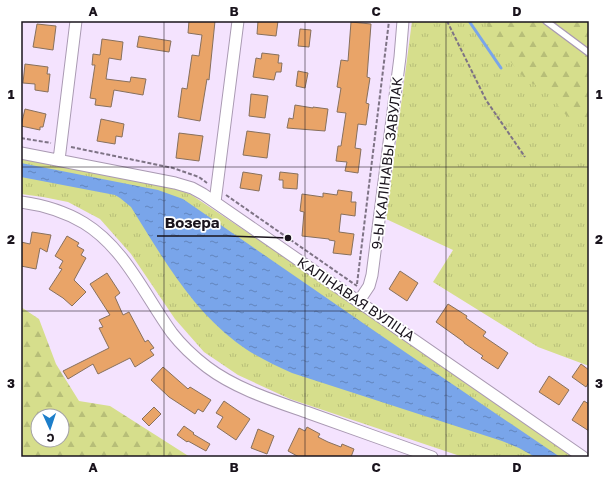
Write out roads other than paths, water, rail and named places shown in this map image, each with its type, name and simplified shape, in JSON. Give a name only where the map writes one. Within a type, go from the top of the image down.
[{"type":"street","points":[[59,160],[76,21]]},
{"type":"street","points":[[215,202],[238,21]]},
{"type":"street","name":"9-Ы КАЛІНАВЫ ЗАВУЛАК","points":[[359,301],[369,286],[372,275],[400,57],[403,21]]},
{"type":"street","name":"КАЛІНАВАЯ ВУЛІЦА","points":[[21,153],[175,183],[192,188],[215,202],[359,301],[583,457]]},
{"type":"street","points":[[21,202],[43,206],[63,212],[84,223],[101,236],[129,267],[173,334],[190,353],[208,368],[250,391],[432,457]]},
{"type":"lane","points":[[546,21],[589,53]]},
{"type":"water","points":[[21,163],[158,190],[183,199],[560,457],[535,457],[502,441],[292,373],[263,359],[236,342],[204,313],[190,297],[165,262],[131,207],[120,198],[115,195],[21,177]]},
{"type":"waterway","points":[[469,21],[501,68]]},
{"type":"place","name":"Возера","points":[[288,238]]}]
